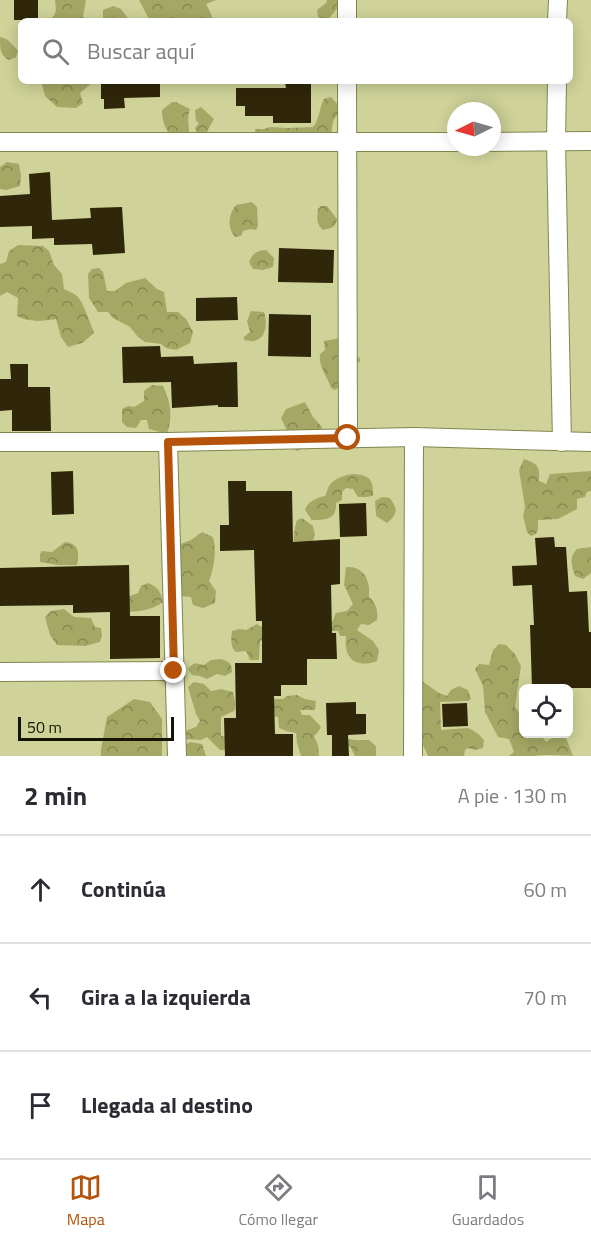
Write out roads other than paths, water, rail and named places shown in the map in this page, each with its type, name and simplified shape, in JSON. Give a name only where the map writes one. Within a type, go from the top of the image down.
[{"type":"street","points":[[347,0],[347,18]]},
{"type":"street","points":[[558,0],[558,18]]},
{"type":"street","points":[[347,84],[348,438]]},
{"type":"street","points":[[557,84],[562,441]]},
{"type":"street","points":[[501,142],[591,141]]},
{"type":"street","points":[[0,142],[447,142]]},
{"type":"street","points":[[413,756],[414,437]]},
{"type":"street","points":[[0,442],[168,442],[414,437],[591,442]]},
{"type":"street","points":[[168,442],[177,756]]},
{"type":"street","points":[[0,672],[174,671]]}]
